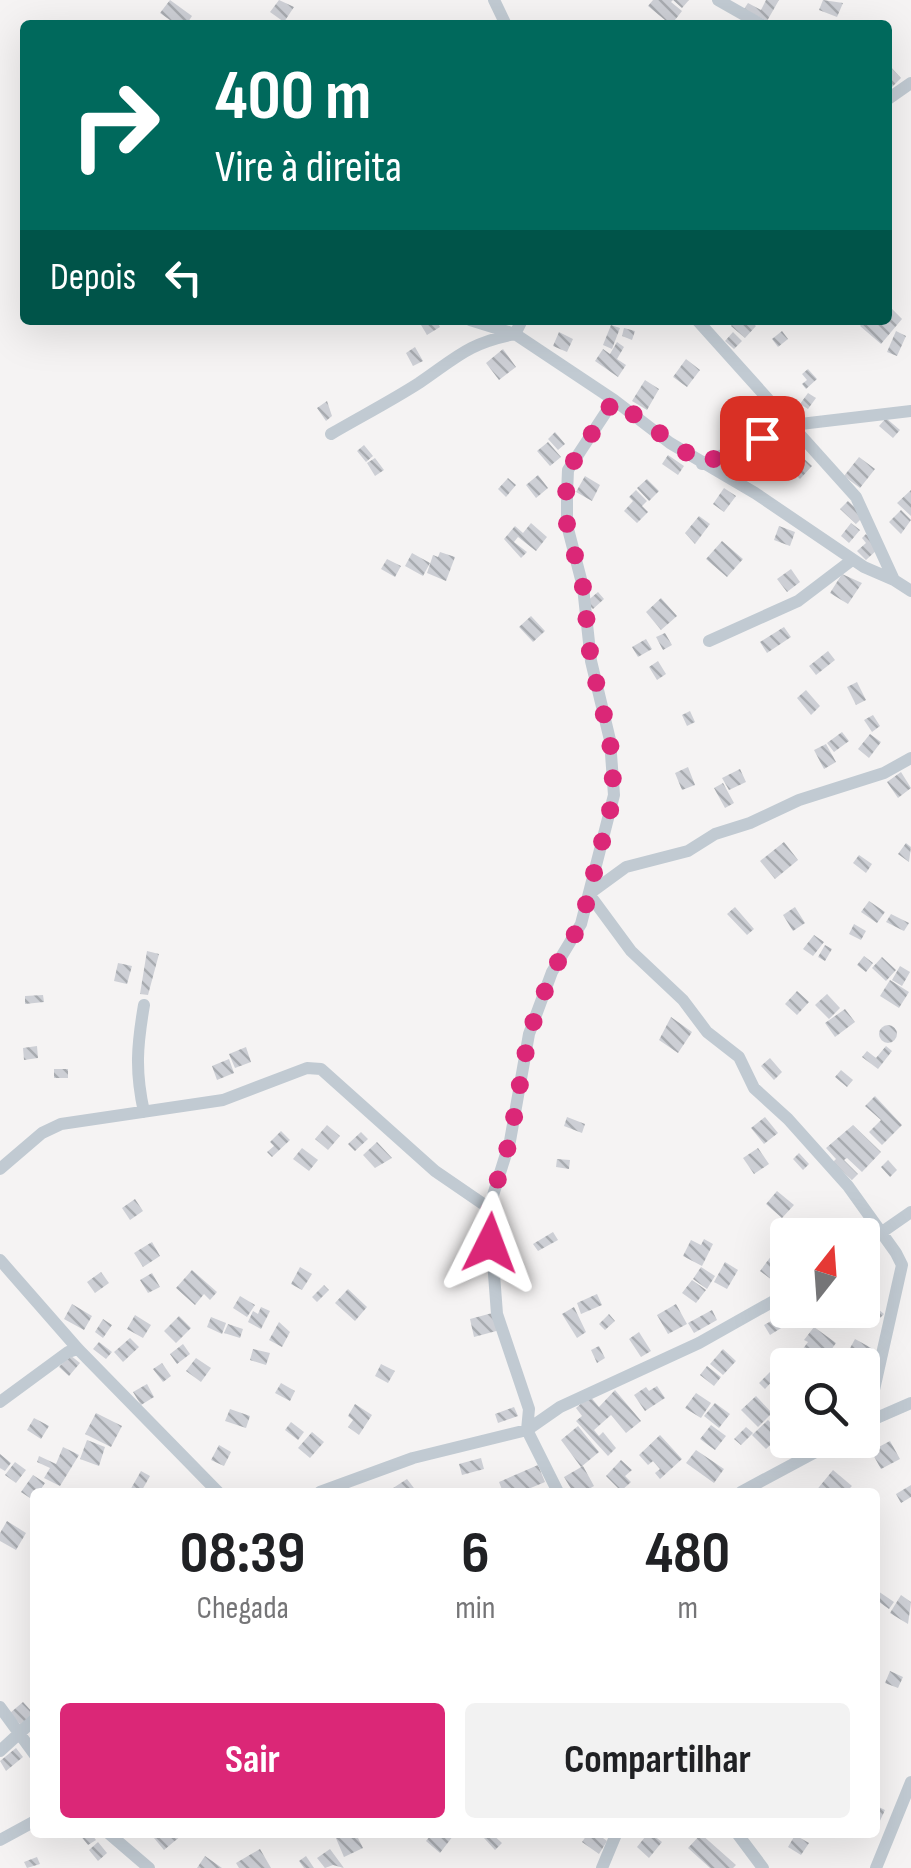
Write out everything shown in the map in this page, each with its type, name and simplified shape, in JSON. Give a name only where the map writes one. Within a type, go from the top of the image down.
[{"type":"street","points":[[718,0],[753,20]]},
{"type":"street","points":[[486,325],[515,334],[702,464],[755,493],[852,560],[911,591]]},
{"type":"street","points":[[515,334],[520,325]]},
{"type":"street","points":[[702,325],[856,497],[894,580]]},
{"type":"street","points":[[330,434],[420,382],[454,356],[484,340],[515,334]]},
{"type":"street","points":[[556,1488],[527,1430],[529,1409],[497,1314],[489,1208],[510,1140],[516,1093],[535,1016],[561,953],[581,924],[614,795],[606,720],[591,661],[583,587],[567,524],[566,494],[568,470],[614,400]]},
{"type":"street","points":[[702,464],[792,425],[911,411]]},
{"type":"street","points":[[708,641],[798,602],[852,560]]},
{"type":"street","points":[[588,894],[626,868],[688,851],[715,834],[799,800],[884,774],[911,758]]},
{"type":"street","points":[[588,894],[631,951],[683,1000],[707,1032],[739,1058],[754,1088],[837,1173],[883,1234],[902,1265],[880,1359]]},
{"type":"street","points":[[144,1005],[136,1074],[144,1112]]},
{"type":"street","points":[[0,1169],[42,1133],[61,1124],[224,1100],[307,1068],[320,1069],[435,1171],[489,1208]]},
{"type":"street","points":[[880,1236],[911,1212]]},
{"type":"street","points":[[0,1260],[78,1349],[214,1488]]},
{"type":"street","points":[[331,1488],[414,1458],[527,1430],[560,1406],[699,1343],[770,1302]]},
{"type":"street","points":[[0,1402],[68,1352],[78,1349]]},
{"type":"street","points":[[880,1417],[911,1404]]},
{"type":"street","points":[[759,1488],[808,1458]]},
{"type":"street","points":[[0,1707],[30,1749]]},
{"type":"street","points":[[0,1751],[30,1723]]},
{"type":"street","points":[[876,1868],[911,1782]]},
{"type":"street","points":[[0,1840],[30,1824]]},
{"type":"street","points":[[113,1838],[149,1868]]},
{"type":"street","points":[[602,1868],[614,1838]]},
{"type":"street","points":[[740,1838],[762,1868]]},
{"type":"building","points":[[170,0],[192,16],[189,20],[170,20],[160,13]]},
{"type":"building","points":[[279,0],[294,7],[285,20],[270,12]]},
{"type":"building","points":[[653,0],[673,0],[682,11],[675,20],[665,20],[648,6]]},
{"type":"building","points":[[673,0],[689,0],[682,8]]},
{"type":"building","points":[[766,0],[779,0],[768,20],[744,9],[748,3],[761,10]]},
{"type":"building","points":[[823,0],[843,3],[837,17],[819,10]]},
{"type":"building","points":[[892,68],[901,78],[892,87]]},
{"type":"building","points":[[892,309],[902,319],[881,344],[860,326],[892,325]]},
{"type":"building","points":[[421,325],[439,325],[440,327],[427,335]]},
{"type":"building","points":[[611,325],[620,328],[612,349],[603,345]]},
{"type":"building","points":[[755,325],[756,326],[745,338],[731,326]]},
{"type":"building","points":[[624,328],[635,331],[632,340],[622,336]]},
{"type":"building","points":[[782,331],[788,339],[778,347],[772,339]]},
{"type":"building","points":[[896,331],[906,336],[897,356],[887,352]]},
{"type":"building","points":[[559,332],[573,339],[567,352],[553,346]]},
{"type":"building","points":[[733,332],[742,341],[734,349],[725,341]]},
{"type":"building","points":[[617,342],[624,347],[617,359],[626,365],[618,377],[595,361],[603,349],[610,354]]},
{"type":"building","points":[[415,347],[423,361],[413,366],[406,353]]},
{"type":"building","points":[[503,349],[516,367],[499,380],[486,363]]},
{"type":"building","points":[[686,359],[700,370],[687,387],[673,377]]},
{"type":"building","points":[[808,369],[817,379],[806,389],[802,384],[807,380],[802,374]]},
{"type":"building","points":[[645,380],[659,389],[647,410],[632,401]]},
{"type":"building","points":[[808,393],[816,398],[808,409],[800,404]]},
{"type":"building","points":[[327,401],[332,416],[326,421],[317,408]]},
{"type":"building","points":[[761,402],[769,415],[749,427],[741,414]]},
{"type":"building","points":[[886,418],[900,430],[893,438],[879,426]]},
{"type":"building","points":[[555,432],[565,444],[558,450],[548,439]]},
{"type":"building","points":[[548,442],[561,457],[550,466],[537,451]]},
{"type":"building","points":[[364,445],[373,456],[366,462],[357,451]]},
{"type":"building","points":[[759,447],[769,457],[760,465],[751,455]]},
{"type":"building","points":[[668,455],[684,466],[678,475],[662,464]]},
{"type":"building","points":[[800,455],[812,466],[800,479],[792,463]]},
{"type":"building","points":[[859,457],[875,469],[860,488],[844,476]]},
{"type":"building","points":[[375,458],[384,470],[375,476],[367,463]]},
{"type":"building","points":[[538,475],[548,488],[536,498],[526,485]]},
{"type":"building","points":[[585,476],[600,485],[592,501],[576,492]]},
{"type":"building","points":[[508,478],[516,485],[506,497],[498,489]]},
{"type":"building","points":[[647,479],[659,491],[649,501],[637,488]]},
{"type":"building","points":[[724,488],[736,496],[724,512],[713,504]]},
{"type":"building","points":[[636,490],[647,501],[642,506],[648,512],[637,523],[624,511]]},
{"type":"building","points":[[911,490],[911,516],[897,503]]},
{"type":"building","points":[[848,501],[864,516],[856,524],[840,509]]},
{"type":"building","points":[[901,510],[911,520],[901,534],[889,522]]},
{"type":"building","points":[[699,516],[710,524],[695,544],[685,533]]},
{"type":"building","points":[[531,523],[547,537],[536,551],[518,537],[514,542],[527,552],[521,558],[504,539],[515,526],[523,533]]},
{"type":"building","points":[[851,523],[860,530],[849,543],[841,536]]},
{"type":"building","points":[[779,526],[795,532],[790,546],[774,540]]},
{"type":"building","points":[[866,534],[879,548],[866,560],[857,551],[866,543],[862,538]]},
{"type":"building","points":[[722,541],[743,559],[727,577],[706,559]]},
{"type":"building","points":[[440,552],[455,557],[446,581],[427,573],[433,555],[438,557]]},
{"type":"building","points":[[412,553],[430,563],[423,576],[405,566]]},
{"type":"building","points":[[387,559],[401,566],[395,577],[381,569]]},
{"type":"building","points":[[791,569],[800,582],[787,592],[777,579]]},
{"type":"building","points":[[842,574],[862,583],[848,604],[830,593]]},
{"type":"building","points":[[598,592],[604,599],[593,609],[586,602]]},
{"type":"building","points":[[661,598],[677,616],[661,630],[646,612]]},
{"type":"building","points":[[531,616],[545,631],[533,642],[519,627]]},
{"type":"building","points":[[784,627],[791,637],[767,653],[760,642]]},
{"type":"building","points":[[665,633],[672,645],[663,650],[656,637]]},
{"type":"building","points":[[646,639],[652,649],[638,657],[632,647]]},
{"type":"building","points":[[828,651],[835,660],[816,675],[809,666]]},
{"type":"building","points":[[658,661],[666,674],[657,680],[649,667]]},
{"type":"building","points":[[857,682],[866,700],[856,705],[847,687]]},
{"type":"building","points":[[806,690],[820,706],[811,715],[797,698]]},
{"type":"building","points":[[690,711],[695,722],[687,726],[682,715]]},
{"type":"building","points":[[873,715],[880,726],[872,732],[864,720]]},
{"type":"building","points":[[842,732],[849,741],[834,752],[827,743]]},
{"type":"building","points":[[870,734],[881,742],[869,758],[858,749]]},
{"type":"building","points":[[826,744],[836,762],[824,769],[814,750]]},
{"type":"building","points":[[688,767],[695,785],[682,790],[675,773]]},
{"type":"building","points":[[740,769],[746,782],[729,790],[722,778]]},
{"type":"building","points":[[901,772],[911,788],[898,798],[887,782]]},
{"type":"building","points":[[723,783],[734,803],[725,808],[714,788]]},
{"type":"building","points":[[784,842],[798,860],[775,879],[760,861]]},
{"type":"building","points":[[906,843],[911,847],[909,862],[898,854]]},
{"type":"building","points":[[859,855],[872,864],[866,873],[853,863]]},
{"type":"building","points":[[869,901],[885,912],[877,923],[861,912]]},
{"type":"building","points":[[735,907],[754,929],[747,935],[727,914]]},
{"type":"building","points":[[795,907],[805,923],[793,931],[783,915]]},
{"type":"building","points":[[891,914],[909,923],[904,931],[886,922]]},
{"type":"building","points":[[854,924],[866,931],[861,940],[849,934]]},
{"type":"building","points":[[814,935],[824,942],[813,956],[803,949]]},
{"type":"building","points":[[825,945],[832,949],[825,961],[818,957]]},
{"type":"building","points":[[147,951],[159,954],[148,995],[140,994]]},
{"type":"building","points":[[864,956],[873,963],[866,972],[857,965]]},
{"type":"building","points":[[882,957],[896,970],[886,981],[872,968]]},
{"type":"building","points":[[118,963],[132,966],[127,984],[114,981]]},
{"type":"building","points":[[900,966],[910,972],[902,986],[892,980]]},
{"type":"building","points":[[890,980],[909,992],[899,1008],[880,996]]},
{"type":"building","points":[[797,991],[809,1002],[797,1015],[785,1004]]},
{"type":"building","points":[[827,994],[840,1008],[829,1019],[815,1005]]},
{"type":"building","points":[[43,995],[44,1002],[25,1004],[25,996]]},
{"type":"building","points":[[845,1009],[855,1022],[835,1037],[825,1023]]},
{"type":"building","points":[[671,1017],[692,1032],[678,1053],[659,1040]]},
{"type":"building","points":[[888,1025],[897,1034],[888,1043],[879,1034]]},
{"type":"building","points":[[37,1046],[38,1058],[24,1060],[23,1048]]},
{"type":"building","points":[[886,1046],[892,1051],[878,1069],[862,1057],[867,1051],[876,1058]]},
{"type":"building","points":[[246,1047],[251,1062],[235,1068],[229,1054]]},
{"type":"building","points":[[770,1058],[782,1072],[774,1080],[761,1066]]},
{"type":"building","points":[[229,1059],[234,1073],[217,1080],[212,1066]]},
{"type":"building","points":[[54,1069],[68,1069],[68,1078],[54,1078]]},
{"type":"building","points":[[841,1070],[853,1080],[847,1087],[835,1077]]},
{"type":"building","points":[[875,1096],[902,1125],[882,1145],[869,1132],[881,1120],[865,1106]]},
{"type":"building","points":[[567,1117],[585,1124],[582,1133],[564,1126]]},
{"type":"building","points":[[765,1117],[778,1133],[764,1144],[751,1128]]},
{"type":"building","points":[[327,1125],[340,1136],[328,1150],[315,1139]]},
{"type":"building","points":[[853,1125],[881,1152],[862,1172],[847,1158],[844,1160],[858,1174],[852,1180],[833,1162],[836,1159],[826,1148]]},
{"type":"building","points":[[281,1131],[290,1140],[272,1157],[267,1152],[274,1146],[270,1142]]},
{"type":"building","points":[[361,1132],[368,1139],[355,1151],[348,1144]]},
{"type":"building","points":[[377,1142],[392,1158],[375,1168],[363,1155]]},
{"type":"building","points":[[302,1148],[318,1160],[309,1171],[293,1159]]},
{"type":"building","points":[[758,1148],[769,1164],[754,1174],[743,1158]]},
{"type":"building","points":[[799,1153],[809,1164],[803,1170],[793,1159]]},
{"type":"building","points":[[557,1159],[570,1160],[569,1169],[556,1167]]},
{"type":"building","points":[[888,1160],[897,1170],[890,1177],[881,1167]]},
{"type":"building","points":[[777,1191],[794,1205],[782,1218],[766,1204]]},
{"type":"building","points":[[135,1199],[143,1211],[130,1220],[122,1208]]},
{"type":"building","points":[[553,1232],[558,1240],[538,1251],[533,1244]]},
{"type":"building","points":[[704,1239],[713,1244],[702,1266],[683,1256],[691,1240],[701,1245]]},
{"type":"building","points":[[152,1242],[160,1256],[143,1267],[134,1253]]},
{"type":"building","points":[[770,1258],[770,1278],[760,1271]]},
{"type":"building","points":[[725,1262],[738,1270],[727,1289],[714,1282]]},
{"type":"building","points":[[300,1267],[312,1274],[302,1290],[291,1284]]},
{"type":"building","points":[[701,1267],[715,1276],[707,1289],[693,1279]]},
{"type":"building","points":[[192,1270],[217,1292],[210,1300],[204,1294],[195,1305],[176,1288]]},
{"type":"building","points":[[101,1272],[109,1283],[95,1293],[87,1282]]},
{"type":"building","points":[[152,1273],[160,1287],[148,1293],[140,1280]]},
{"type":"building","points":[[692,1280],[706,1290],[696,1303],[682,1293]]},
{"type":"building","points":[[324,1285],[329,1290],[317,1302],[312,1297]]},
{"type":"building","points":[[348,1289],[367,1307],[355,1321],[335,1303]]},
{"type":"building","points":[[597,1294],[602,1305],[581,1314],[577,1303]]},
{"type":"building","points":[[240,1296],[255,1305],[247,1317],[233,1308]]},
{"type":"building","points":[[72,1304],[92,1316],[84,1330],[64,1319]]},
{"type":"building","points":[[676,1304],[687,1324],[668,1334],[657,1315]]},
{"type":"building","points":[[261,1307],[270,1311],[261,1329],[248,1322],[253,1311],[258,1314]]},
{"type":"building","points":[[574,1307],[586,1332],[577,1338],[562,1314]]},
{"type":"building","points":[[712,1310],[717,1320],[694,1333],[688,1323]]},
{"type":"building","points":[[496,1312],[500,1330],[474,1337],[470,1319]]},
{"type":"building","points":[[609,1314],[615,1321],[605,1330],[599,1324]]},
{"type":"building","points":[[135,1315],[151,1325],[143,1338],[127,1329]]},
{"type":"building","points":[[179,1316],[191,1328],[176,1343],[164,1331]]},
{"type":"building","points":[[211,1317],[226,1323],[222,1334],[207,1327]]},
{"type":"building","points":[[103,1319],[112,1325],[103,1338],[95,1332]]},
{"type":"building","points":[[279,1322],[290,1332],[282,1347],[269,1340]]},
{"type":"building","points":[[770,1322],[770,1328],[781,1328],[770,1335],[764,1325]]},
{"type":"building","points":[[228,1324],[243,1329],[240,1338],[224,1333]]},
{"type":"building","points":[[815,1328],[836,1343],[832,1348],[804,1348],[808,1342],[804,1340]]},
{"type":"building","points":[[639,1332],[651,1351],[641,1357],[629,1339]]},
{"type":"building","points":[[130,1338],[139,1347],[123,1362],[114,1352]]},
{"type":"building","points":[[855,1339],[871,1348],[850,1348]]},
{"type":"building","points":[[99,1342],[112,1352],[106,1359],[93,1349]]},
{"type":"building","points":[[183,1344],[190,1354],[177,1364],[170,1354]]},
{"type":"building","points":[[599,1346],[605,1358],[597,1363],[591,1350]]},
{"type":"building","points":[[253,1349],[270,1353],[266,1365],[250,1360]]},
{"type":"building","points":[[723,1349],[736,1361],[723,1375],[710,1364]]},
{"type":"building","points":[[70,1355],[80,1363],[69,1376],[59,1367]]},
{"type":"building","points":[[196,1358],[211,1368],[201,1382],[186,1371]]},
{"type":"building","points":[[162,1363],[171,1376],[163,1382],[153,1369]]},
{"type":"building","points":[[381,1364],[395,1371],[388,1383],[375,1376]]},
{"type":"building","points":[[707,1366],[721,1377],[714,1386],[700,1375]]},
{"type":"building","points":[[770,1372],[770,1384],[765,1389],[759,1383]]},
{"type":"building","points":[[281,1383],[295,1391],[290,1401],[275,1393]]},
{"type":"building","points":[[147,1384],[154,1397],[141,1405],[133,1392]]},
{"type":"building","points":[[657,1386],[665,1398],[645,1411],[634,1395],[646,1387],[649,1391]]},
{"type":"building","points":[[615,1390],[641,1421],[626,1433],[611,1415],[594,1430],[599,1436],[603,1432],[616,1448],[608,1456],[576,1421],[582,1416],[576,1408],[590,1396],[599,1407]]},
{"type":"building","points":[[696,1393],[711,1403],[701,1418],[685,1408]]},
{"type":"building","points":[[756,1396],[770,1415],[758,1427],[741,1410]]},
{"type":"building","points":[[715,1403],[730,1414],[719,1428],[704,1416]]},
{"type":"building","points":[[355,1404],[372,1415],[359,1435],[348,1427],[353,1420],[348,1416]]},
{"type":"building","points":[[514,1407],[518,1416],[498,1423],[495,1414]]},
{"type":"building","points":[[230,1409],[250,1416],[246,1428],[225,1421]]},
{"type":"building","points":[[96,1413],[122,1426],[111,1447],[85,1434]]},
{"type":"building","points":[[34,1418],[49,1426],[41,1439],[27,1430]]},
{"type":"building","points":[[291,1422],[304,1432],[298,1440],[285,1430]]},
{"type":"building","points":[[770,1422],[770,1445],[766,1449],[752,1435]]},
{"type":"building","points":[[711,1425],[726,1436],[715,1450],[700,1439]]},
{"type":"building","points":[[578,1426],[599,1452],[581,1467],[561,1440]]},
{"type":"building","points":[[746,1427],[753,1433],[741,1445],[734,1439]]},
{"type":"building","points":[[312,1432],[324,1442],[310,1458],[298,1448]]},
{"type":"building","points":[[660,1435],[682,1459],[660,1479],[655,1473],[660,1469],[653,1461],[648,1465],[639,1455]]},
{"type":"building","points":[[87,1440],[105,1447],[99,1466],[80,1459]]},
{"type":"building","points":[[890,1441],[900,1459],[881,1469],[875,1458],[880,1458],[880,1446]]},
{"type":"building","points":[[219,1445],[231,1452],[224,1466],[211,1460]]},
{"type":"building","points":[[63,1447],[79,1455],[60,1486],[44,1478],[50,1468],[37,1462],[39,1456],[56,1464]]},
{"type":"building","points":[[696,1450],[724,1469],[714,1483],[686,1463]]},
{"type":"building","points":[[0,1454],[11,1463],[5,1471],[0,1468]]},
{"type":"building","points":[[481,1458],[484,1469],[462,1475],[459,1464]]},
{"type":"building","points":[[621,1460],[632,1470],[625,1476],[631,1482],[624,1488],[618,1488],[606,1476]]},
{"type":"building","points":[[15,1462],[26,1470],[16,1483],[5,1475]]},
{"type":"building","points":[[538,1465],[545,1482],[531,1488],[501,1488],[499,1482]]},
{"type":"building","points":[[583,1466],[594,1486],[571,1488],[564,1477]]},
{"type":"building","points":[[833,1470],[852,1486],[850,1488],[818,1488]]},
{"type":"building","points":[[141,1471],[150,1476],[143,1488],[131,1488]]},
{"type":"building","points":[[33,1475],[45,1483],[42,1488],[30,1488],[30,1498],[21,1492]]},
{"type":"building","points":[[407,1479],[414,1488],[393,1488]]},
{"type":"building","points":[[911,1485],[911,1497],[901,1503],[896,1494]]},
{"type":"building","points":[[7,1521],[26,1533],[16,1550],[0,1541]]},
{"type":"building","points":[[880,1592],[894,1602],[889,1609],[880,1603]]},
{"type":"building","points":[[901,1595],[911,1602],[908,1624],[890,1613]]},
{"type":"building","points":[[890,1671],[903,1677],[898,1688],[885,1683]]},
{"type":"building","points":[[23,1702],[30,1710],[30,1717],[21,1725],[10,1713]]},
{"type":"building","points":[[16,1748],[23,1757],[6,1771],[0,1761]]},
{"type":"building","points":[[154,1838],[178,1838],[164,1850]]},
{"type":"building","points":[[336,1838],[358,1838],[363,1848],[344,1857]]},
{"type":"building","points":[[428,1838],[451,1838],[440,1853],[426,1841]]},
{"type":"building","points":[[484,1838],[497,1838],[502,1843],[495,1850]]},
{"type":"building","points":[[585,1838],[607,1841],[599,1854],[582,1842]]},
{"type":"building","points":[[644,1838],[662,1842],[649,1858],[637,1847]]},
{"type":"building","points":[[697,1838],[706,1838],[736,1865],[710,1868],[688,1848]]},
{"type":"building","points":[[793,1838],[809,1843],[801,1855],[788,1847]]},
{"type":"building","points":[[98,1842],[107,1853],[98,1861],[89,1850]]},
{"type":"building","points":[[260,1849],[271,1868],[239,1868],[236,1863]]},
{"type":"building","points":[[330,1849],[344,1868],[325,1868],[317,1858]]},
{"type":"building","points":[[205,1856],[222,1868],[197,1868]]},
{"type":"building","points":[[306,1856],[314,1868],[304,1868],[299,1861]]},
{"type":"building","points":[[37,1857],[40,1864],[27,1868],[24,1862]]},
{"type":"route","points":[[490,1243],[489,1208],[510,1140],[529,1034],[552,972],[581,924],[614,795],[610,740],[591,661],[583,587],[567,524],[568,470],[614,400],[702,464],[762,438]]}]
